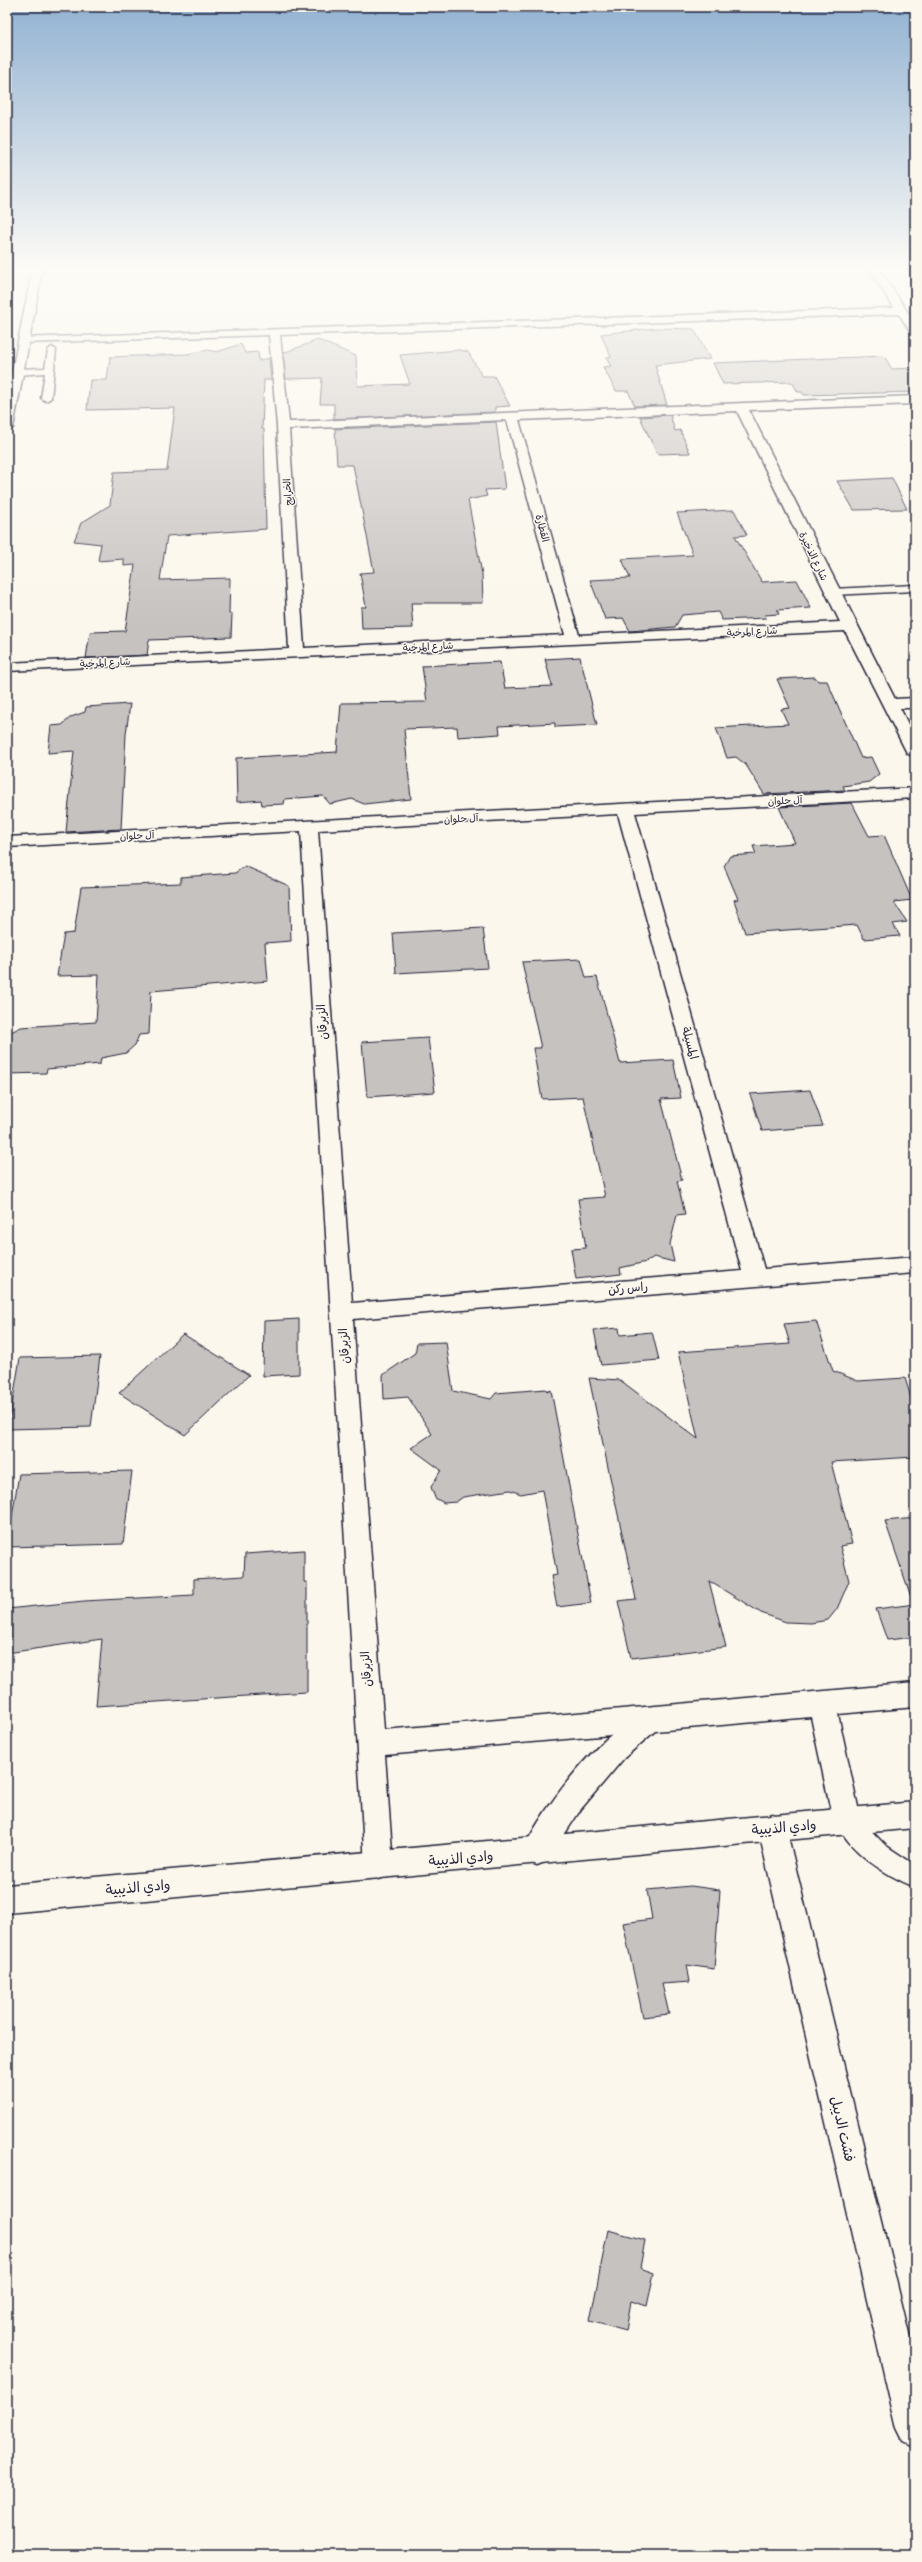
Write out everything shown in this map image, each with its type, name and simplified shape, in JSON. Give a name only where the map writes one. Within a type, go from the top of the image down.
[{"type":"street","points":[[7,428],[15,386]]},
{"type":"street","name":"الخرايج","points":[[279,386],[297,653]]},
{"type":"street","points":[[283,426],[915,400]]},
{"type":"street","name":"شارع الذخيرة","points":[[741,407],[832,592],[915,753]]},
{"type":"street","name":"القطارة","points":[[512,416],[573,639]]},
{"type":"street","name":"شارع المرخية","points":[[7,667],[850,626]]},
{"type":"street","points":[[890,704],[915,703]]},
{"type":"street","name":"آل حلوان","points":[[7,842],[915,793]]},
{"type":"street","name":"المسيلة","points":[[625,808],[755,1278]]},
{"type":"street","name":"الزبرقان","points":[[309,826],[379,1866]]},
{"type":"street","name":"راس ركن","points":[[341,1312],[915,1265]]},
{"type":"street","points":[[371,1744],[915,1695]]},
{"type":"street","points":[[822,1703],[847,1821]]},
{"type":"street","points":[[537,1851],[570,1800],[614,1749],[649,1719]]},
{"type":"street","name":"وادي الذيبية","points":[[7,1899],[379,1866],[915,1815]]},
{"type":"street","name":"فشت الديبل","points":[[772,1828],[915,2430]]},
{"type":"lane","points":[[46,398],[47,386]]},
{"type":"lane","points":[[832,592],[915,588]]},
{"type":"lane","points":[[847,1821],[873,1849],[888,1861],[915,1876]]},
{"type":"building","points":[[89,386],[264,386],[262,429],[264,429],[266,529],[167,536],[160,580],[230,578],[229,614],[232,614],[231,637],[149,640],[147,655],[86,658],[90,632],[125,631],[135,565],[124,566],[124,559],[98,561],[101,544],[74,541],[81,523],[110,505],[114,472],[167,470],[175,408],[87,410]]},
{"type":"building","points":[[321,386],[499,386],[510,406],[495,407],[495,412],[334,419],[334,404],[320,404]]},
{"type":"building","points":[[613,386],[661,386],[667,405],[635,406],[628,391],[616,391]]},
{"type":"building","points":[[794,386],[915,386],[915,392],[804,395],[802,392],[798,392]]},
{"type":"building","points":[[670,415],[675,431],[680,430],[690,453],[657,454],[640,417]]},
{"type":"building","points":[[496,422],[505,489],[485,490],[487,496],[468,500],[482,574],[483,603],[411,603],[413,628],[362,629],[361,607],[366,607],[360,573],[374,572],[353,465],[337,465],[335,429]]},
{"type":"building","points":[[892,478],[907,509],[854,510],[837,481]]},
{"type":"building","points":[[734,510],[747,535],[735,536],[762,582],[797,580],[811,608],[777,610],[779,614],[765,615],[766,618],[722,620],[718,612],[682,615],[675,627],[630,631],[623,618],[605,619],[590,580],[630,578],[622,559],[693,555],[677,513]]},
{"type":"building","points":[[580,657],[597,725],[555,727],[555,723],[499,726],[500,734],[458,737],[457,727],[404,729],[411,799],[364,804],[352,799],[330,804],[323,796],[285,799],[284,804],[262,805],[261,800],[237,802],[236,758],[337,752],[341,703],[427,702],[422,666],[500,662],[505,688],[552,686],[545,659]]},
{"type":"building","points":[[815,677],[818,681],[827,681],[861,758],[871,757],[879,774],[869,782],[843,786],[845,790],[764,794],[746,765],[736,757],[727,758],[716,728],[788,724],[781,709],[790,708],[777,679]]},
{"type":"building","points":[[130,704],[126,734],[121,829],[66,832],[74,751],[48,753],[51,726],[62,725],[71,717],[85,712],[86,707]]},
{"type":"building","points":[[852,803],[869,836],[884,835],[912,900],[894,902],[907,922],[893,924],[900,936],[864,939],[857,925],[745,933],[734,900],[738,899],[724,866],[730,856],[756,854],[753,846],[795,843],[779,807]]},
{"type":"building","points":[[245,866],[289,886],[291,941],[265,943],[268,981],[151,991],[149,1034],[139,1035],[135,1045],[126,1053],[101,1058],[100,1064],[47,1069],[46,1073],[7,1074],[7,1034],[21,1027],[96,1022],[99,975],[57,976],[64,934],[74,933],[81,887],[181,883],[181,877],[235,873]]},
{"type":"building","points":[[483,928],[488,968],[396,973],[393,933]]},
{"type":"building","points":[[581,959],[586,978],[597,977],[620,1063],[673,1060],[681,1098],[661,1099],[682,1180],[677,1181],[685,1214],[677,1215],[670,1244],[674,1262],[654,1257],[646,1262],[620,1268],[621,1274],[576,1279],[571,1249],[586,1248],[578,1199],[605,1197],[583,1097],[542,1099],[533,1048],[541,1048],[522,962]]},
{"type":"building","points":[[428,1038],[435,1092],[367,1097],[362,1042]]},
{"type":"building","points":[[810,1090],[823,1126],[762,1131],[750,1094]]},
{"type":"building","points":[[299,1319],[299,1374],[263,1376],[264,1321]]},
{"type":"building","points":[[816,1321],[833,1371],[858,1381],[905,1378],[915,1411],[915,1457],[831,1462],[852,1544],[840,1546],[849,1581],[837,1609],[828,1620],[811,1623],[786,1622],[761,1613],[709,1581],[726,1647],[631,1658],[618,1601],[636,1599],[589,1378],[620,1380],[698,1439],[678,1352],[790,1344],[784,1324]]},
{"type":"building","points":[[619,1328],[620,1335],[652,1332],[659,1360],[601,1365],[594,1330]]},
{"type":"building","points":[[183,1334],[249,1375],[185,1435],[119,1393]]},
{"type":"building","points":[[446,1342],[453,1391],[491,1399],[496,1393],[546,1389],[547,1392],[551,1390],[591,1603],[557,1607],[551,1576],[557,1575],[542,1490],[521,1494],[510,1490],[463,1497],[456,1502],[444,1503],[435,1498],[431,1487],[441,1470],[411,1448],[432,1434],[408,1397],[384,1399],[383,1375],[415,1353],[417,1343]]},
{"type":"building","points":[[100,1356],[91,1427],[8,1429],[20,1358]]},
{"type":"building","points":[[132,1471],[123,1544],[7,1547],[19,1474]]},
{"type":"building","points":[[915,1518],[915,1596],[911,1597],[885,1521]]},
{"type":"building","points":[[304,1550],[304,1582],[307,1582],[307,1692],[96,1706],[102,1639],[7,1653],[7,1609],[84,1601],[194,1595],[194,1579],[244,1576],[245,1554]]},
{"type":"building","points":[[915,1604],[915,1637],[887,1640],[876,1609]]},
{"type":"building","points":[[691,1886],[720,1890],[714,1969],[687,1965],[690,1982],[662,1984],[669,2014],[643,2017],[623,1923],[652,1919],[647,1890]]},
{"type":"building","points":[[608,2230],[645,2240],[640,2268],[654,2273],[647,2306],[631,2301],[626,2331],[590,2321]]}]
